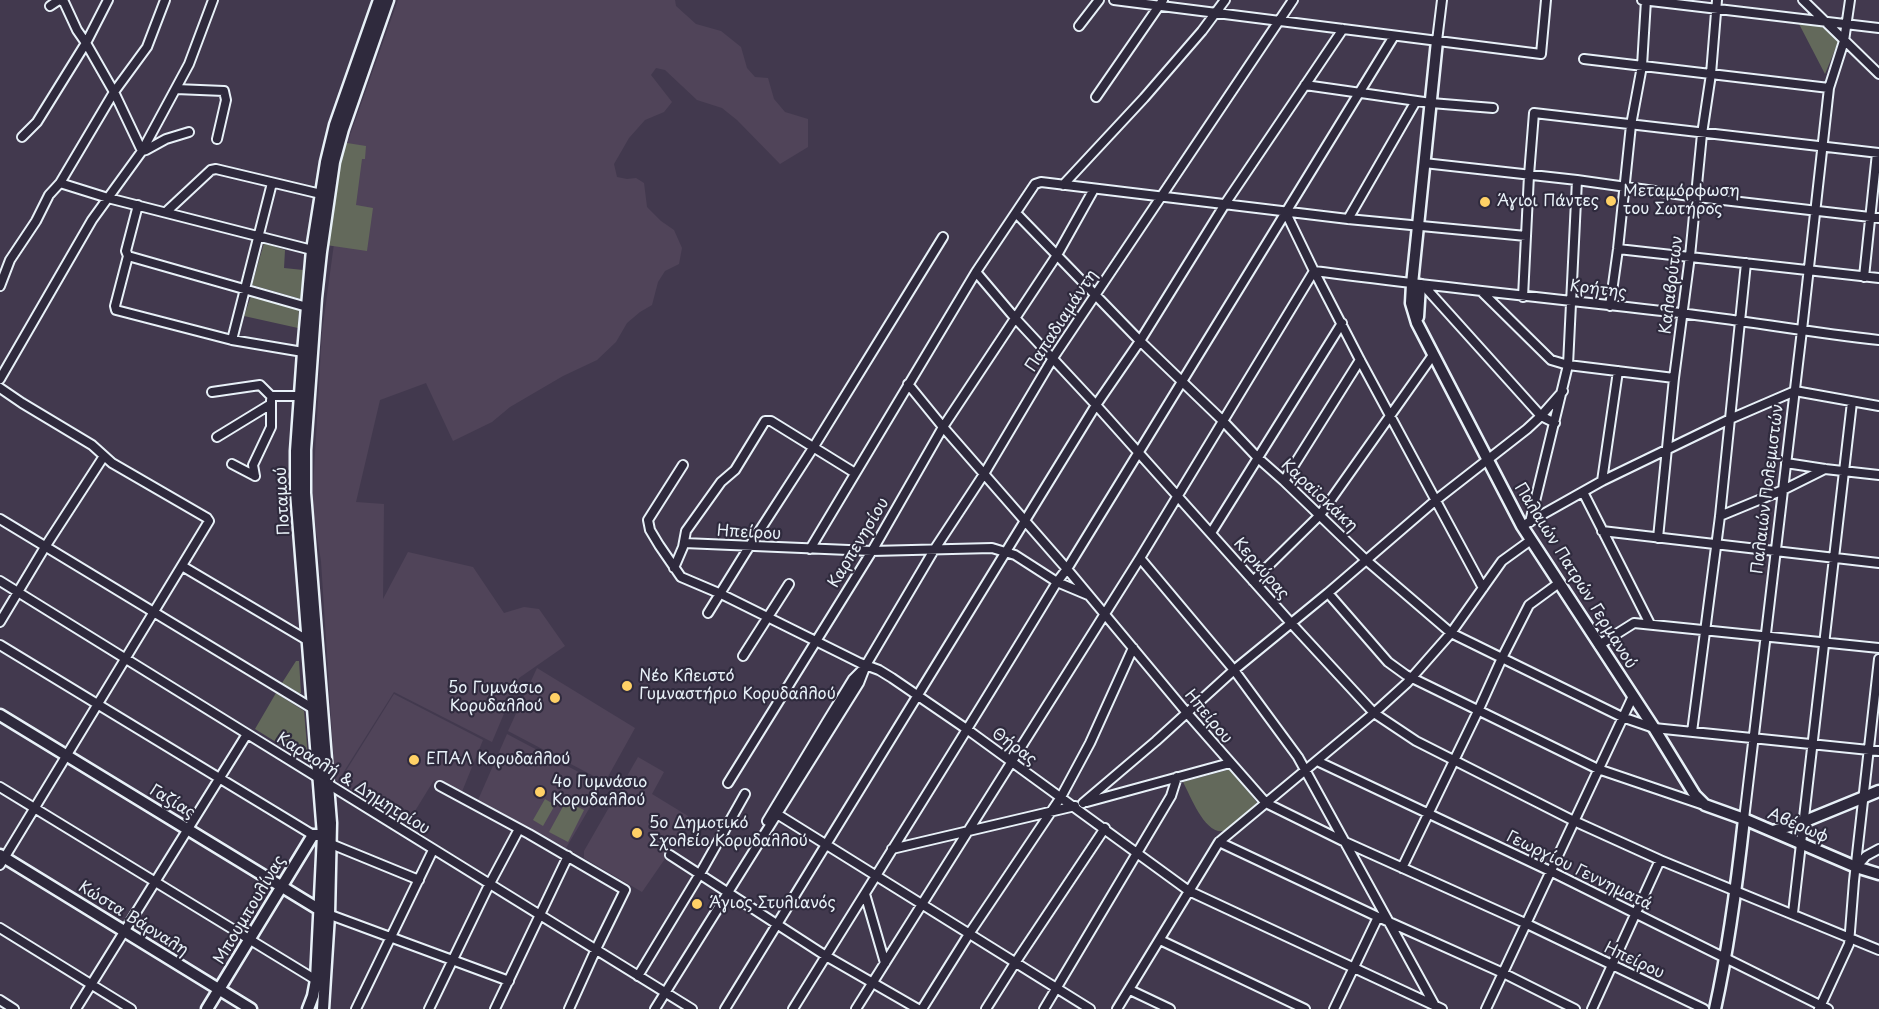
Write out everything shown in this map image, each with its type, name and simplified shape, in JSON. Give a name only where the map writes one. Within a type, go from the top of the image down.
[{"type":"street","points":[[50,6],[59,0],[64,2],[77,30],[114,92],[142,151]]},
{"type":"street","points":[[22,137],[37,122],[86,43],[108,0]]},
{"type":"street","points":[[0,286],[10,260],[36,221],[49,195],[60,183],[114,92],[147,47],[165,0]]},
{"type":"street","points":[[0,379],[92,220],[142,151],[192,57],[213,0]]},
{"type":"street","name":"Ποταμού","points":[[323,1009],[325,913],[318,835],[322,781],[305,483],[305,439],[321,194],[326,162],[335,125],[379,0]]},
{"type":"street","name":"Ποταμού","points":[[308,1009],[316,980],[332,844],[312,708],[296,484],[303,352],[307,307],[338,145],[388,0]]},
{"type":"street","points":[[1079,26],[1099,0]]},
{"type":"street","points":[[1114,0],[1161,3],[1216,14],[1541,54],[1546,0]]},
{"type":"street","points":[[1063,185],[1144,98],[1216,14],[1225,0]]},
{"type":"street","name":"Παπαδιαμάντη","points":[[736,878],[859,683],[866,665],[934,550],[984,474],[1053,358],[1293,0]]},
{"type":"street","name":"Παλαιών Πατρών Γερμανού","points":[[1442,0],[1417,225],[1419,285],[1411,303],[1417,323],[1487,460],[1526,524],[1532,540],[1654,728],[1689,788],[1705,805]]},
{"type":"street","points":[[1641,0],[1879,28]]},
{"type":"street","points":[[1610,306],[1631,125],[1642,66],[1646,0]]},
{"type":"street","name":"Καλαβρύτων","points":[[1658,538],[1674,378],[1711,74],[1717,0]]},
{"type":"street","points":[[1803,0],[1879,74]]},
{"type":"street","name":"Παλαιών Πολεμιστών","points":[[1715,1009],[1726,958],[1736,890],[1829,88],[1844,41],[1850,0]]},
{"type":"street","points":[[1096,97],[1161,3]]},
{"type":"street","points":[[725,1009],[1096,405],[1140,341],[1225,204],[1343,29]]},
{"type":"street","points":[[793,1009],[968,730],[1394,36]]},
{"type":"street","points":[[1584,58],[1829,88]]},
{"type":"street","points":[[1305,86],[1431,103],[1493,108]]},
{"type":"street","points":[[176,89],[222,89],[225,91],[226,100],[217,139]]},
{"type":"street","points":[[1348,219],[1416,101]]},
{"type":"street","points":[[1523,297],[1528,175],[1534,113],[1878,153],[1864,277]]},
{"type":"street","points":[[142,151],[166,139],[189,132]]},
{"type":"street","points":[[1424,163],[1879,218]]},
{"type":"street","points":[[166,212],[211,170],[216,169],[321,194]]},
{"type":"street","points":[[1526,524],[1555,423],[1568,365],[1576,180]]},
{"type":"street","points":[[810,549],[976,272],[1035,184],[1041,182],[1348,219],[1526,236]]},
{"type":"street","points":[[60,183],[108,198],[317,251]]},
{"type":"street","points":[[232,340],[272,183]]},
{"type":"street","name":"Καρπενησίου","points":[[728,783],[872,551],[943,426],[1057,255],[1094,189]]},
{"type":"street","points":[[138,205],[126,251],[128,256],[116,309],[232,340],[303,352]]},
{"type":"street","points":[[1285,211],[1360,360],[1483,588]]},
{"type":"street","name":"Καραϊσκάκη","points":[[1016,213],[1258,458],[1366,560],[1451,633],[1622,717],[1654,728],[1879,751]]},
{"type":"street","points":[[708,613],[943,237]]},
{"type":"street","points":[[1618,249],[1879,278]]},
{"type":"street","points":[[128,256],[307,307]]},
{"type":"street","points":[[1692,732],[1720,516],[1746,263]]},
{"type":"street","points":[[856,1009],[1140,558],[1314,271]]},
{"type":"street","name":"Κρήτης","points":[[1314,271],[1523,297],[1682,313],[1879,340]]},
{"type":"street","name":"Κερκύρας","points":[[976,272],[1015,318],[1374,713],[1416,741],[1574,821],[1660,860],[1879,950]]},
{"type":"street","points":[[1419,285],[1541,416],[1555,423]]},
{"type":"street","points":[[1482,292],[1551,360],[1568,365],[1674,378]]},
{"type":"street","points":[[1211,533],[1342,323]]},
{"type":"street","points":[[1253,581],[1320,515],[1433,355]]},
{"type":"street","points":[[1284,481],[1360,360]]},
{"type":"street","points":[[1602,481],[1618,371]]},
{"type":"street","points":[[909,384],[1089,595]]},
{"type":"street","points":[[212,392],[260,386],[271,400],[271,427],[254,465],[255,476],[232,465]]},
{"type":"street","points":[[0,388],[92,445],[104,456],[149,485],[209,521],[2,859]]},
{"type":"street","points":[[1083,803],[1290,622],[1541,416],[1563,391]]},
{"type":"street","points":[[1526,524],[1602,481],[1666,449],[1795,391],[1879,406]]},
{"type":"street","points":[[217,437],[271,400],[300,396]]},
{"type":"street","points":[[1793,913],[1852,402]]},
{"type":"street","points":[[674,568],[686,531],[691,523],[721,482],[735,470],[767,420],[855,473]]},
{"type":"street","points":[[0,622],[104,456]]},
{"type":"street","points":[[1786,462],[1879,475]]},
{"type":"street","name":"Θήρας","points":[[683,465],[648,520],[650,530],[659,546],[681,577],[879,670],[968,730],[1190,891],[1439,1007]]},
{"type":"street","points":[[1720,516],[1783,490],[1825,469]]},
{"type":"street","points":[[1583,492],[1650,624]]},
{"type":"street","points":[[0,519],[312,708]]},
{"type":"street","points":[[1602,531],[1879,563]]},
{"type":"street","points":[[1117,1009],[1219,843],[1374,713],[1413,677],[1451,633],[1502,561],[1532,540]]},
{"type":"street","name":"Ηπείρου","points":[[684,543],[872,551],[992,548],[1015,555],[1057,582],[1089,595],[1187,713],[1266,803],[1704,1009]]},
{"type":"street","points":[[1140,558],[1234,670],[1298,756],[1389,922],[1439,1007]]},
{"type":"street","points":[[182,566],[307,640]]},
{"type":"street","name":"Καραολή & Δημητρίου","points":[[0,581],[692,1009]]},
{"type":"street","points":[[1402,868],[1529,605],[1559,583]]},
{"type":"street","points":[[743,656],[789,584]]},
{"type":"street","points":[[1328,593],[1396,669],[1598,769],[1705,805]]},
{"type":"street","points":[[1599,645],[1634,623],[1879,648]]},
{"type":"street","points":[[0,645],[219,779],[318,835]]},
{"type":"street","points":[[670,855],[826,956],[920,1009],[1061,797],[1090,743],[1133,648]]},
{"type":"street","points":[[1822,1008],[1846,953],[1850,938],[1879,659]]},
{"type":"street","name":"Παπαδιαμάντη","points":[[655,1009],[728,893],[794,774],[853,679],[866,665]]},
{"type":"street","points":[[1486,1009],[1633,696]]},
{"type":"street","name":"Γαζίας","points":[[0,715],[325,913]]},
{"type":"street","points":[[76,1009],[247,734]]},
{"type":"street","name":"Γεωργίου Γεννηματά","points":[[1317,761],[1550,871],[1822,1008]]},
{"type":"street","points":[[892,849],[1074,807],[1230,763]]},
{"type":"street","points":[[1044,1009],[1171,796],[1177,777]]},
{"type":"street","points":[[440,786],[625,890],[569,1009]]},
{"type":"street","points":[[0,787],[316,980]]},
{"type":"street","points":[[1773,831],[1803,822],[1879,791]]},
{"type":"street","points":[[638,976],[699,875],[744,794]]},
{"type":"street","name":"Αβέρωφ","points":[[1705,805],[1744,819],[1856,867],[1879,874]]},
{"type":"street","points":[[777,814],[1090,1009]]},
{"type":"street","points":[[986,1009],[1105,828]]},
{"type":"street","points":[[429,1009],[489,884],[519,829]]},
{"type":"street","name":"Μπουμπουλίνας","points":[[207,1009],[282,887],[318,835]]},
{"type":"street","points":[[1219,843],[1503,973],[1575,1009]]},
{"type":"street","points":[[332,844],[419,880]]},
{"type":"street","points":[[1856,867],[1866,856],[1879,849]]},
{"type":"street","points":[[356,1009],[433,850]]},
{"type":"street","points":[[495,1009],[568,856]]},
{"type":"street","name":"Κώστα Βάρναλη","points":[[2,859],[250,1009]]},
{"type":"street","points":[[1592,1009],[1660,860]]},
{"type":"street","points":[[865,894],[885,963]]},
{"type":"street","points":[[325,913],[509,981]]},
{"type":"street","points":[[1334,1009],[1378,917]]},
{"type":"street","points":[[0,928],[131,1009]]},
{"type":"street","points":[[1160,940],[1305,1009]]},
{"type":"street","points":[[1130,990],[1170,1009]]},
{"type":"street","points":[[0,1000],[14,1009]]},
{"type":"shaded area","points":[[398,0],[675,0],[676,6],[696,24],[721,31],[741,47],[747,68],[755,77],[768,78],[774,99],[785,112],[808,119],[808,147],[780,164],[722,108],[697,100],[665,70],[656,68],[651,75],[672,102],[664,112],[645,120],[629,138],[614,164],[617,177],[636,178],[644,183],[647,207],[674,230],[682,248],[679,264],[665,271],[658,282],[652,305],[627,323],[616,342],[597,360],[563,376],[510,407],[492,422],[453,441],[426,383],[380,400],[356,502],[384,504],[383,599],[408,552],[473,567],[504,613],[524,607],[539,609],[565,646],[519,678],[492,742],[394,692],[338,781],[335,779],[321,561],[312,506],[322,332],[348,141]]},
{"type":"shaded area","name":"5ο Γυμνάσιο Κορυδαλλού","points":[[537,668],[635,728],[605,782],[508,731]]},
{"type":"shaded area","name":"ΕΠΑΛ Κορυδαλλού","points":[[394,694],[483,740],[461,794],[434,780],[407,824],[339,782]]},
{"type":"shaded area","name":"4ο Γυμνάσιο Κορυδαλλού","points":[[507,734],[603,785],[566,848],[478,800]]},
{"type":"shaded area","name":"5ο Δημοτικό Σχολείο Κορυδαλλού","points":[[638,757],[664,772],[652,794],[688,816],[669,853],[642,892],[584,858],[584,851]]},
{"type":"green space","points":[[1798,22],[1826,27],[1839,40],[1825,74]]},
{"type":"green space","points":[[341,142],[366,146],[356,205],[373,208],[367,251],[326,245]]},
{"type":"green space","points":[[264,243],[285,250],[284,268],[303,270],[301,299],[252,285]]},
{"type":"green space","points":[[251,296],[299,309],[298,328],[244,316]]},
{"type":"green space","points":[[296,661],[299,661],[301,693],[282,683]]},
{"type":"green space","points":[[276,693],[304,711],[308,757],[305,760],[255,729]]},
{"type":"green space","points":[[1231,769],[1258,804],[1224,831],[1217,831],[1199,814],[1183,782]]},
{"type":"green space","points":[[545,799],[555,805],[543,826],[533,820]]},
{"type":"green space","points":[[566,801],[584,810],[568,842],[549,832]]},
{"type":"place","name":"Μεταμόρφωση του Σωτήρος","points":[[1611,201]]},
{"type":"place","name":"Άγιοι Πάντες","points":[[1485,202]]},
{"type":"place","name":"Νέο Κλειστό Γυμναστήριο Κορυδαλλού","points":[[627,686]]},
{"type":"place","name":"5ο Γυμνάσιο Κορυδαλλού","points":[[555,698]]},
{"type":"place","name":"ΕΠΑΛ Κορυδαλλού","points":[[414,760]]},
{"type":"place","name":"4ο Γυμνάσιο Κορυδαλλού","points":[[540,792]]},
{"type":"place","name":"5ο Δημοτικό Σχολείο Κορυδαλλού","points":[[637,833]]},
{"type":"place","name":"Άγιος Στυλιανός","points":[[697,904]]}]
